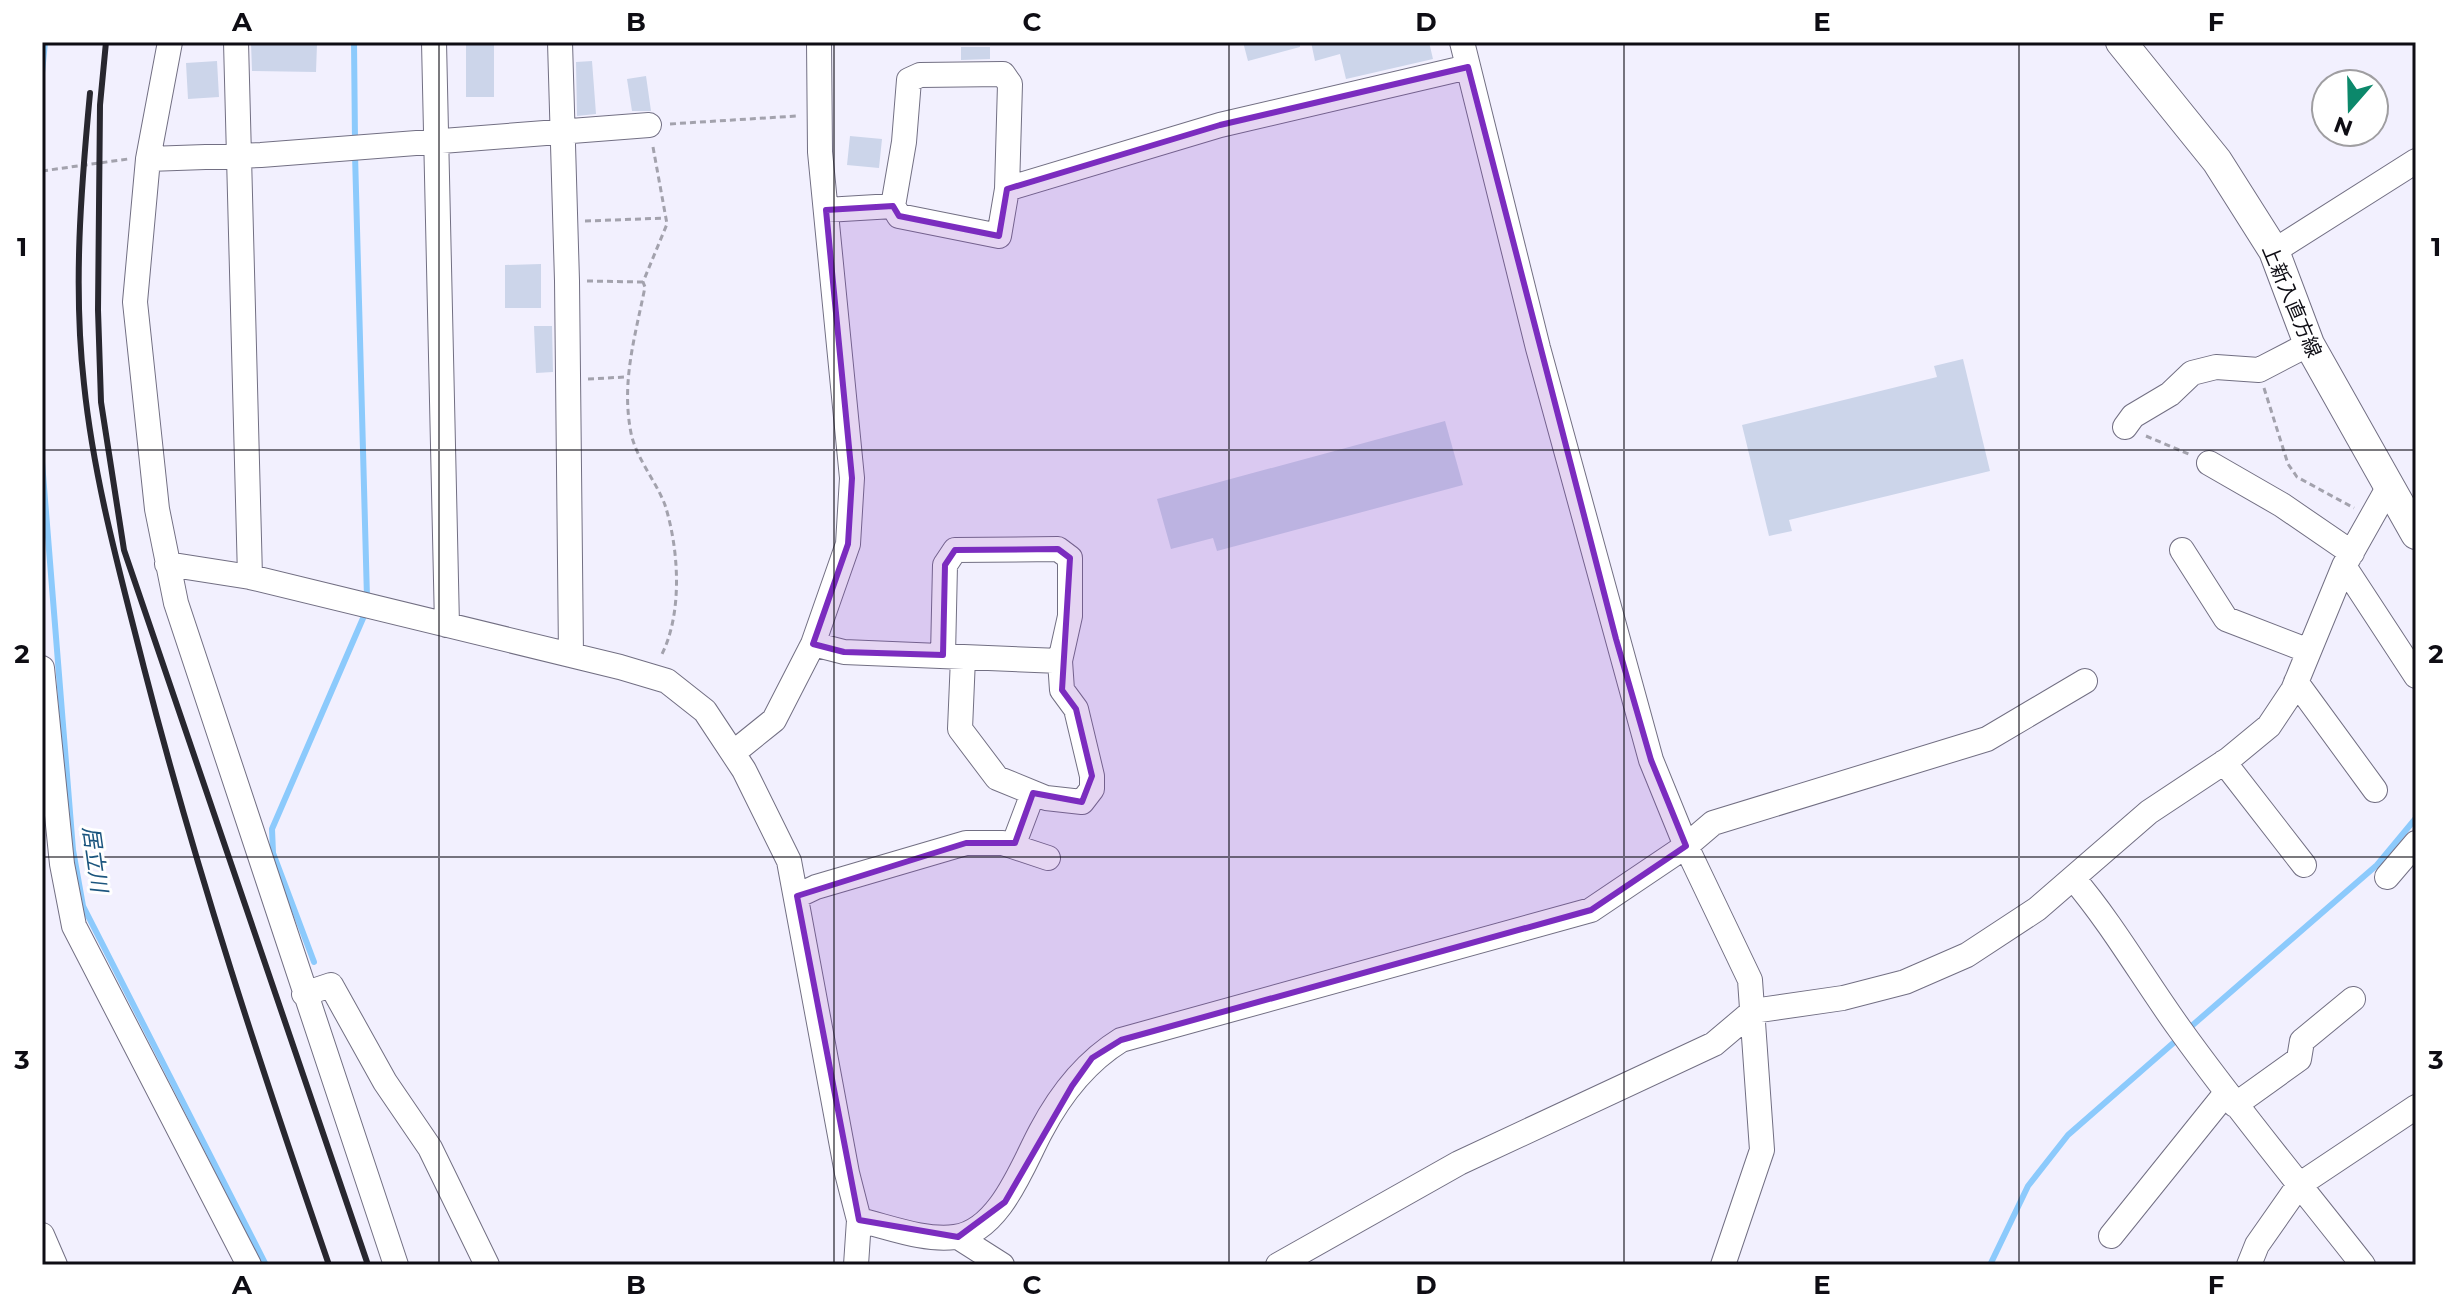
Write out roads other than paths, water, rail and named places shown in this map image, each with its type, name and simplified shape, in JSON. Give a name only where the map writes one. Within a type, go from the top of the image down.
[{"type":"main road","name":"上新入直方線","points":[[2121,42],[2217,161],[2274,251],[2309,344],[2416,534]]},
{"type":"street","points":[[170,42],[148,159],[135,302],[157,509],[167,564],[176,603],[396,1265]]},
{"type":"street","points":[[236,42],[250,577]]},
{"type":"street","points":[[434,42],[447,625]]},
{"type":"street","points":[[560,42],[569,381],[571,655]]},
{"type":"street","points":[[733,753],[774,720],[813,644],[848,544],[852,478],[820,152],[819,42]]},
{"type":"street","points":[[1462,42],[1616,639],[1651,760],[1686,846],[1739,951],[1750,980],[1762,1150],[1723,1265]]},
{"type":"street","points":[[1007,189],[1220,125],[1468,67]]},
{"type":"street","points":[[1003,74],[1010,84],[1007,189],[999,236],[899,216],[893,206],[904,142],[909,80],[920,75],[1003,74]]},
{"type":"street","points":[[148,159],[436,142],[649,125]]},
{"type":"street","points":[[2274,251],[2416,161]]},
{"type":"street","points":[[826,210],[893,206]]},
{"type":"street","points":[[2125,427],[2133,416],[2170,394],[2192,373],[2216,367],[2259,370],[2309,344]]},
{"type":"street","points":[[2209,463],[2282,505],[2348,560],[2416,676]]},
{"type":"street","points":[[1278,1265],[1459,1163],[1714,1044],[1753,1011],[1843,998],[1905,982],[1967,955],[2037,909],[2149,812],[2224,762],[2269,726],[2296,682],[2348,560],[2388,488]]},
{"type":"street","points":[[1058,549],[1070,558],[1070,616],[1060,661],[1062,690],[1076,709],[1081,725],[1092,789],[1082,802],[1033,793],[997,778],[960,729],[953,656],[945,565],[955,550],[1058,549]]},
{"type":"street","points":[[2182,550],[2226,619],[2309,651]]},
{"type":"street","points":[[167,564],[250,577],[650,676],[667,681],[705,711],[766,810],[789,861],[835,1114],[859,1220],[856,1265]]},
{"type":"street","points":[[813,644],[844,652],[1060,661]]},
{"type":"street","points":[[42,668],[62,864],[74,926],[249,1265]]},
{"type":"street","points":[[958,1237],[1005,1202],[1041,1130],[1092,1058],[1121,1040],[1591,910],[1686,846],[1713,823],[1987,739],[2085,681]]},
{"type":"street","points":[[2296,682],[2375,790]]},
{"type":"street","points":[[2224,762],[2304,865]]},
{"type":"street","points":[[1013,846],[1033,793]]},
{"type":"street","points":[[797,896],[816,887],[966,843],[1013,846],[1048,858]]},
{"type":"street","points":[[2387,877],[2416,843]]},
{"type":"street","points":[[2073,878],[2106,917],[2231,1099],[2363,1265]]},
{"type":"street","points":[[304,994],[331,985],[385,1082],[430,1148],[487,1265]]},
{"type":"street","points":[[2111,1236],[2231,1099],[2299,1059],[2302,1041],[2353,999]]},
{"type":"street","points":[[2249,1265],[2257,1245],[2299,1185],[2416,1107]]},
{"type":"street","points":[[859,1220],[929,1236],[958,1237],[1002,1265]]},
{"type":"street","points":[[42,1235],[55,1265]]},
{"type":"waterway","name":"居立川","points":[[42,73],[45,42]]},
{"type":"waterway","points":[[354,42],[355,142]]},
{"type":"waterway","points":[[355,154],[367,598]]},
{"type":"waterway","name":"居立川","points":[[42,462],[73,850],[83,906],[266,1265]]},
{"type":"waterway","points":[[314,962],[273,853],[272,829],[367,609]]},
{"type":"waterway","points":[[2187,1030],[2377,865],[2416,818]]},
{"type":"waterway","points":[[1990,1265],[2028,1186],[2068,1135],[2179,1038]]},
{"type":"railway","points":[[106,42],[100,105],[98,310],[101,402],[124,550],[368,1265]]},
{"type":"railway","points":[[90,93],[81,202],[79,311],[88,420],[101,491],[144,668],[207,894],[329,1265]]}]
